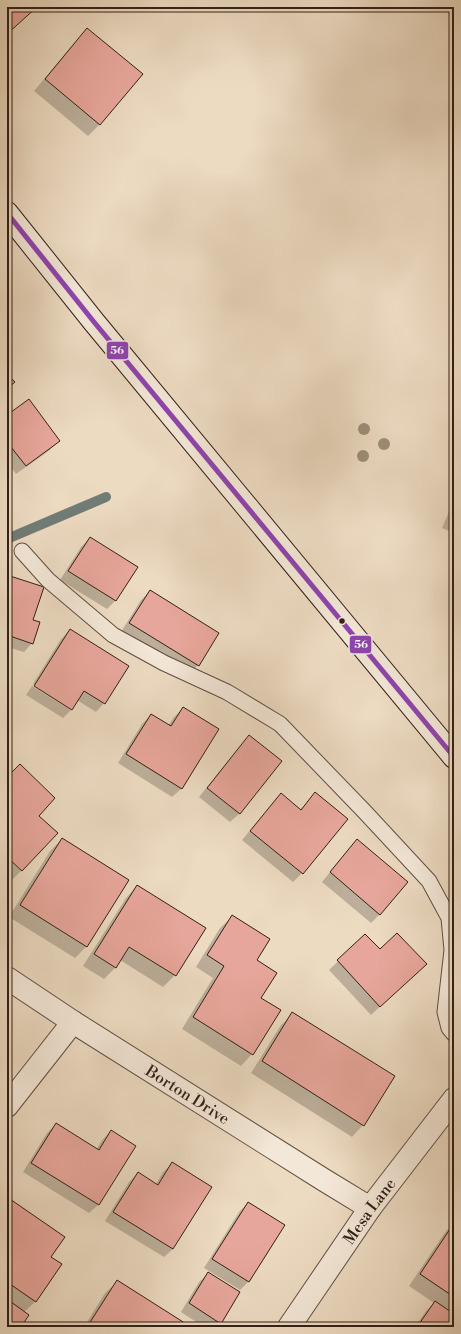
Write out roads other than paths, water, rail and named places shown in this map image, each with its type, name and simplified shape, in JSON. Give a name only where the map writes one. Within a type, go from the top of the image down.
[{"type":"street","points":[[7,213],[94,322],[454,757]]},
{"type":"street","name":"Borton Drive","points":[[7,978],[73,1022],[370,1208]]},
{"type":"street","points":[[7,1106],[73,1022]]},
{"type":"street","name":"Mesa Lane","points":[[289,1327],[370,1208],[454,1099]]},
{"type":"lane","points":[[22,551],[48,580],[113,635],[164,663],[227,692],[280,724],[429,881],[449,918],[452,950],[445,1012],[449,1028],[454,1034]]},
{"type":"waterway","points":[[7,539],[106,497]]}]
